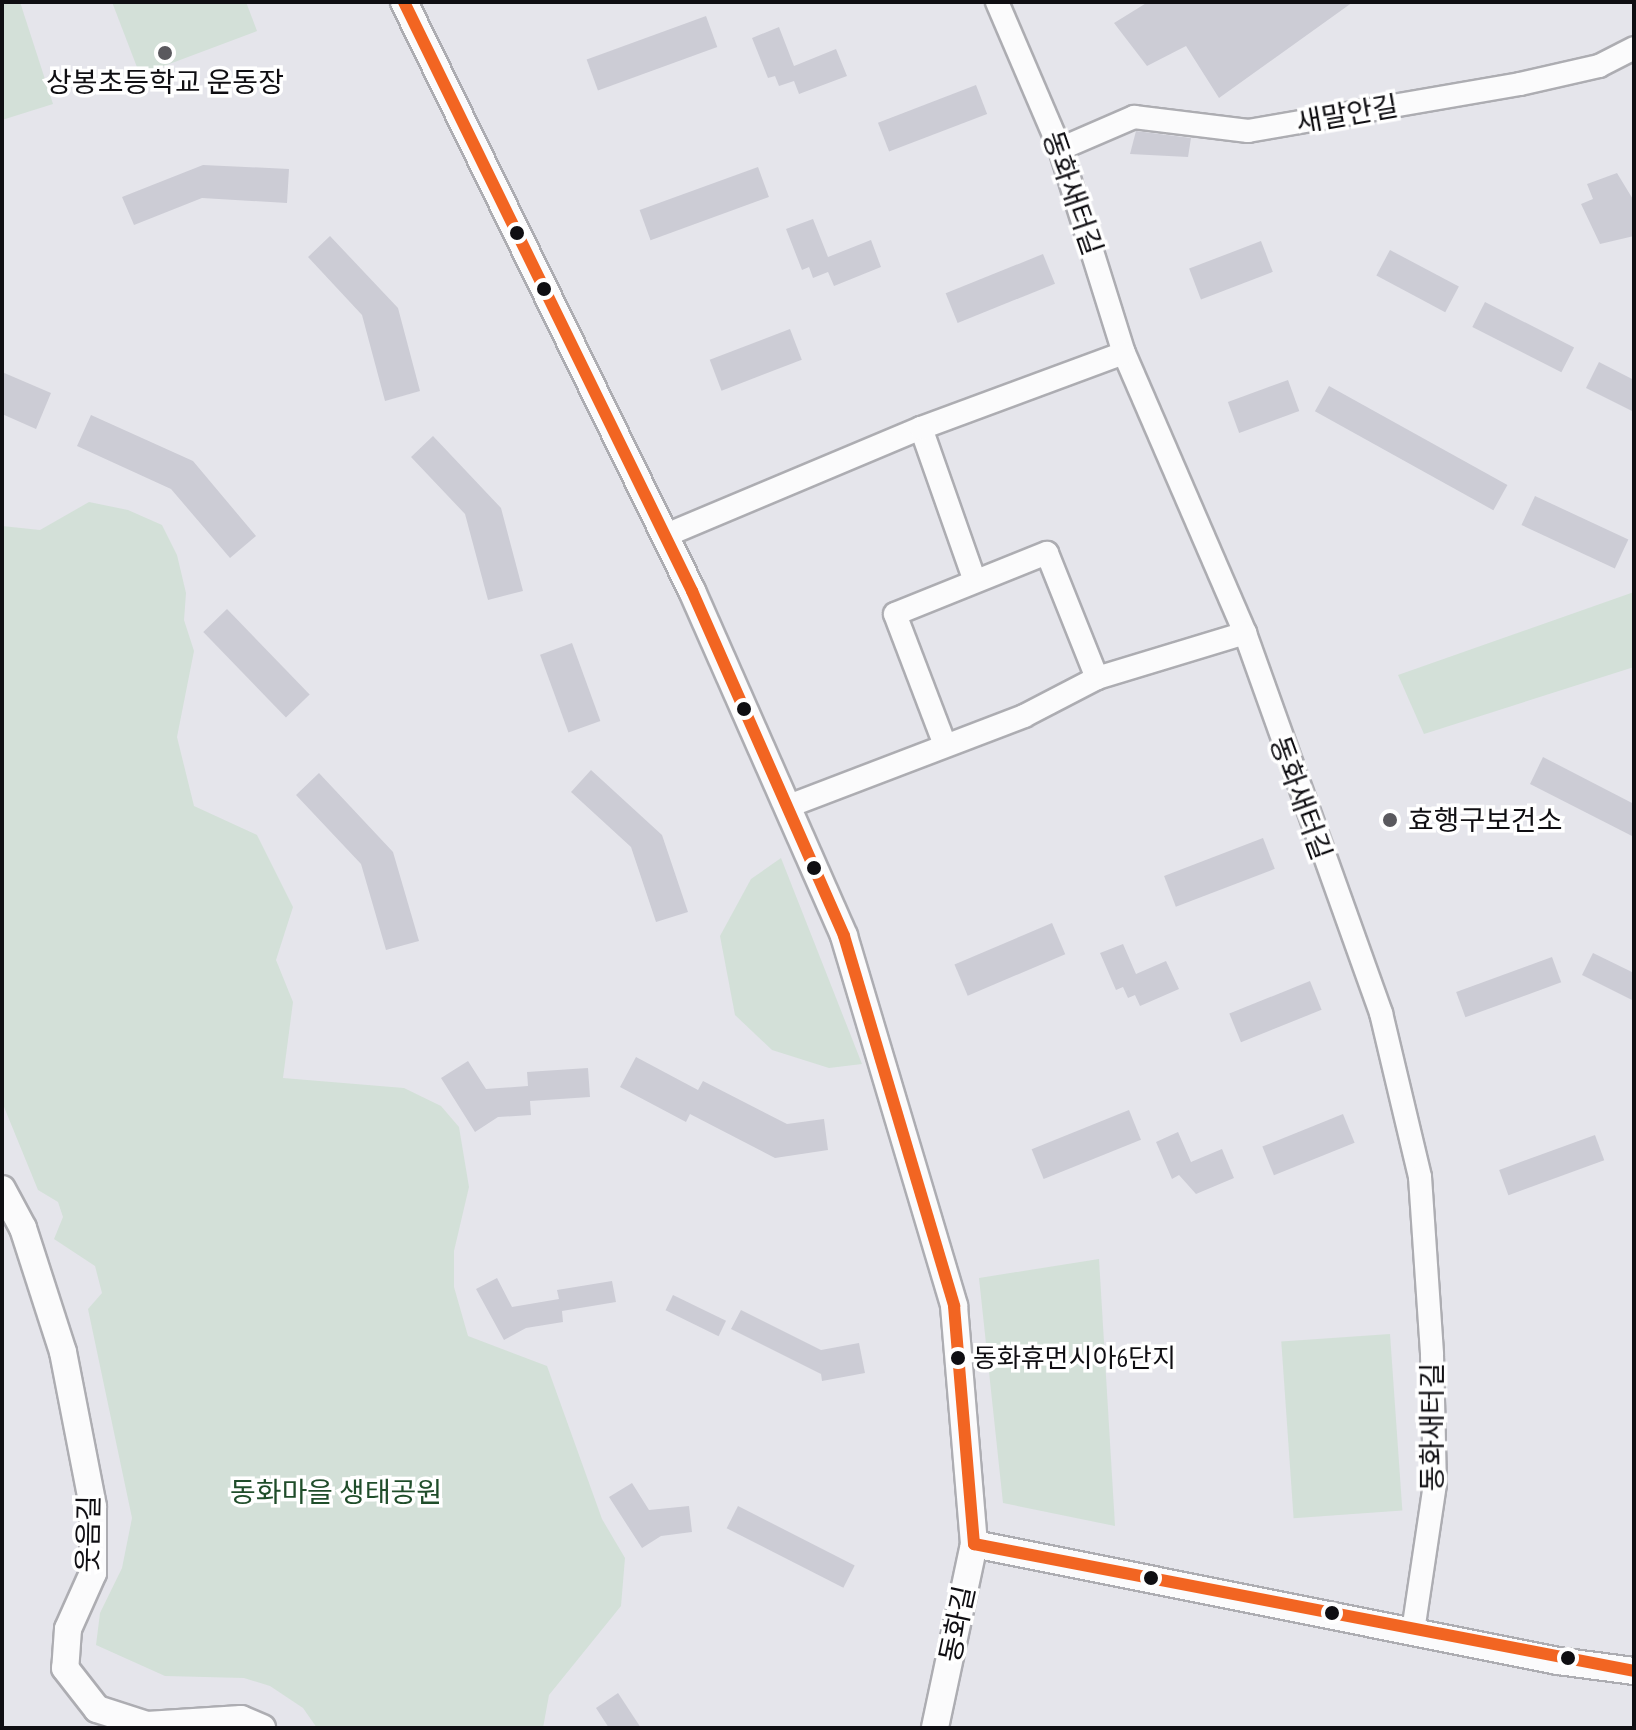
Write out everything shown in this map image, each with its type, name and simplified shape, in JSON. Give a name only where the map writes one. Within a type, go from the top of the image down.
[{"type":"street","name":"동화길","points":[[404,2],[664,536],[844,936],[954,1306],[974,1544],[935,1728]]},
{"type":"street","name":"동화새터길","points":[[997,2],[1060,149],[1124,353],[1245,633],[1381,1013],[1420,1177],[1435,1484],[1413,1631]]},
{"type":"street","name":"새말안길","points":[[1060,149],[1134,117],[1248,131],[1520,84],[1599,66],[1634,48]]},
{"type":"street","points":[[664,536],[921,428],[1124,353]]},
{"type":"street","points":[[921,428],[975,581]]},
{"type":"street","points":[[945,745],[895,614],[1047,553],[1097,678]]},
{"type":"street","points":[[786,807],[1024,716],[1097,678],[1245,633]]},
{"type":"street","name":"웃음길","points":[[2,1189],[23,1228],[63,1352],[93,1507],[93,1573],[68,1629],[65,1668],[97,1709],[147,1725],[241,1719],[262,1728]]},
{"type":"street","points":[[974,1544],[1413,1631],[1634,1671]]},
{"type":"green space","points":[[2,2],[20,2],[53,104],[2,120]]},
{"type":"green space","name":"상봉초등학교 운동장","points":[[112,2],[246,2],[257,31],[140,75]]},
{"type":"green space","name":"동화마을 생태공원","points":[[89,502],[128,510],[162,525],[177,555],[186,593],[184,620],[194,651],[177,737],[194,806],[257,835],[293,907],[276,960],[293,1002],[283,1078],[404,1088],[441,1106],[459,1127],[469,1187],[454,1251],[454,1287],[468,1336],[547,1366],[602,1519],[625,1558],[621,1606],[549,1695],[543,1728],[317,1728],[303,1708],[270,1686],[244,1678],[165,1676],[96,1645],[100,1613],[122,1568],[132,1518],[88,1309],[102,1293],[95,1266],[54,1239],[63,1217],[58,1202],[38,1190],[2,1102],[2,526],[40,530]]},
{"type":"green space","points":[[1634,592],[1634,667],[1424,734],[1398,675]]},
{"type":"green space","points":[[781,858],[862,1064],[829,1068],[772,1050],[735,1015],[720,936],[751,879]]},
{"type":"green space","points":[[1099,1259],[1115,1526],[1003,1503],[979,1278]]},
{"type":"green space","points":[[1390,1334],[1402,1511],[1294,1518],[1281,1342]]},
{"type":"building","points":[[1148,2],[1353,2],[1219,98],[1186,46],[1147,66],[1114,23]]},
{"type":"building","points":[[706,16],[717,47],[598,90],[587,59]]},
{"type":"building","points":[[779,27],[794,66],[836,49],[847,76],[799,94],[794,81],[779,86],[775,76],[768,78],[752,38]]},
{"type":"building","points":[[976,85],[987,114],[889,152],[878,123]]},
{"type":"building","points":[[1136,131],[1191,138],[1188,157],[1130,154]]},
{"type":"building","points":[[203,165],[289,169],[287,203],[202,198],[134,225],[122,197]]},
{"type":"building","points":[[758,167],[769,197],[651,240],[640,210]]},
{"type":"building","points":[[1617,173],[1634,201],[1634,236],[1600,244],[1581,204],[1593,199],[1587,184]]},
{"type":"building","points":[[813,219],[828,257],[871,240],[881,267],[834,286],[828,272],[813,278],[809,267],[802,270],[786,229]]},
{"type":"building","points":[[330,236],[398,308],[420,391],[385,401],[362,315],[308,257]]},
{"type":"building","points":[[1261,241],[1273,272],[1201,299],[1189,269]]},
{"type":"building","points":[[1390,250],[1459,287],[1445,312],[1376,276]]},
{"type":"building","points":[[1043,254],[1055,284],[958,323],[946,293]]},
{"type":"building","points":[[1485,302],[1574,347],[1561,372],[1472,327]]},
{"type":"building","points":[[790,329],[802,360],[722,391],[710,360]]},
{"type":"building","points":[[1599,362],[1634,380],[1634,412],[1586,388]]},
{"type":"building","points":[[2,372],[51,393],[36,429],[2,414]]},
{"type":"building","points":[[1288,380],[1299,411],[1239,433],[1228,402]]},
{"type":"building","points":[[1329,386],[1507,485],[1493,510],[1315,411]]},
{"type":"building","points":[[91,415],[193,461],[256,536],[230,558],[171,489],[77,446]]},
{"type":"building","points":[[433,436],[501,508],[523,591],[488,600],[465,514],[411,457]]},
{"type":"building","points":[[1535,496],[1628,540],[1615,569],[1521,525]]},
{"type":"building","points":[[227,609],[310,695],[286,718],[203,632]]},
{"type":"building","points":[[572,643],[600,721],[568,733],[540,655]]},
{"type":"building","points":[[1543,757],[1634,804],[1634,837],[1530,784]]},
{"type":"building","points":[[591,770],[662,835],[688,912],[656,922],[631,847],[571,792]]},
{"type":"building","points":[[319,773],[393,852],[419,941],[386,950],[361,864],[296,795]]},
{"type":"building","points":[[1263,838],[1275,869],[1176,907],[1164,876]]},
{"type":"building","points":[[1052,923],[1065,954],[968,996],[954,964]]},
{"type":"building","points":[[1123,944],[1136,974],[1166,961],[1179,989],[1140,1006],[1135,995],[1128,998],[1123,987],[1116,990],[1100,953]]},
{"type":"building","points":[[1593,953],[1634,973],[1634,1001],[1582,975]]},
{"type":"building","points":[[1552,957],[1561,982],[1465,1017],[1456,992]]},
{"type":"building","points":[[1310,981],[1322,1010],[1241,1042],[1229,1014]]},
{"type":"building","points":[[636,1057],[698,1090],[703,1081],[787,1124],[824,1119],[828,1150],[775,1158],[690,1114],[686,1122],[620,1087]]},
{"type":"building","points":[[468,1061],[486,1089],[528,1086],[527,1072],[588,1068],[590,1097],[530,1101],[531,1115],[498,1117],[475,1132],[441,1078]]},
{"type":"building","points":[[1129,1110],[1141,1140],[1044,1179],[1032,1149]]},
{"type":"building","points":[[1343,1114],[1355,1143],[1274,1175],[1262,1147]]},
{"type":"building","points":[[1178,1132],[1191,1162],[1222,1149],[1234,1178],[1196,1194],[1179,1175],[1172,1179],[1156,1142]]},
{"type":"building","points":[[1595,1135],[1604,1160],[1508,1195],[1499,1170]]},
{"type":"building","points":[[497,1278],[512,1307],[559,1299],[557,1290],[612,1281],[616,1302],[562,1311],[563,1322],[526,1328],[504,1340],[476,1289]]},
{"type":"building","points":[[673,1295],[726,1321],[719,1336],[666,1310]]},
{"type":"building","points":[[741,1310],[821,1350],[859,1343],[865,1373],[822,1381],[821,1374],[731,1329]]},
{"type":"building","points":[[632,1483],[649,1510],[689,1506],[692,1532],[661,1536],[642,1548],[609,1497]]},
{"type":"building","points":[[738,1506],[855,1565],[843,1588],[727,1528]]},
{"type":"building","points":[[618,1693],[641,1728],[609,1728],[596,1708]]},
{"type":"transit line","points":[[404,2],[692,591],[844,936],[954,1306],[974,1544],[1634,1671]]},
{"type":"place","name":"상봉초등학교 운동장","points":[[165,53]]},
{"type":"place","name":"효행구보건소","points":[[1390,820]]},
{"type":"place","name":"동화휴먼시아6단지","points":[[958,1358]]}]
